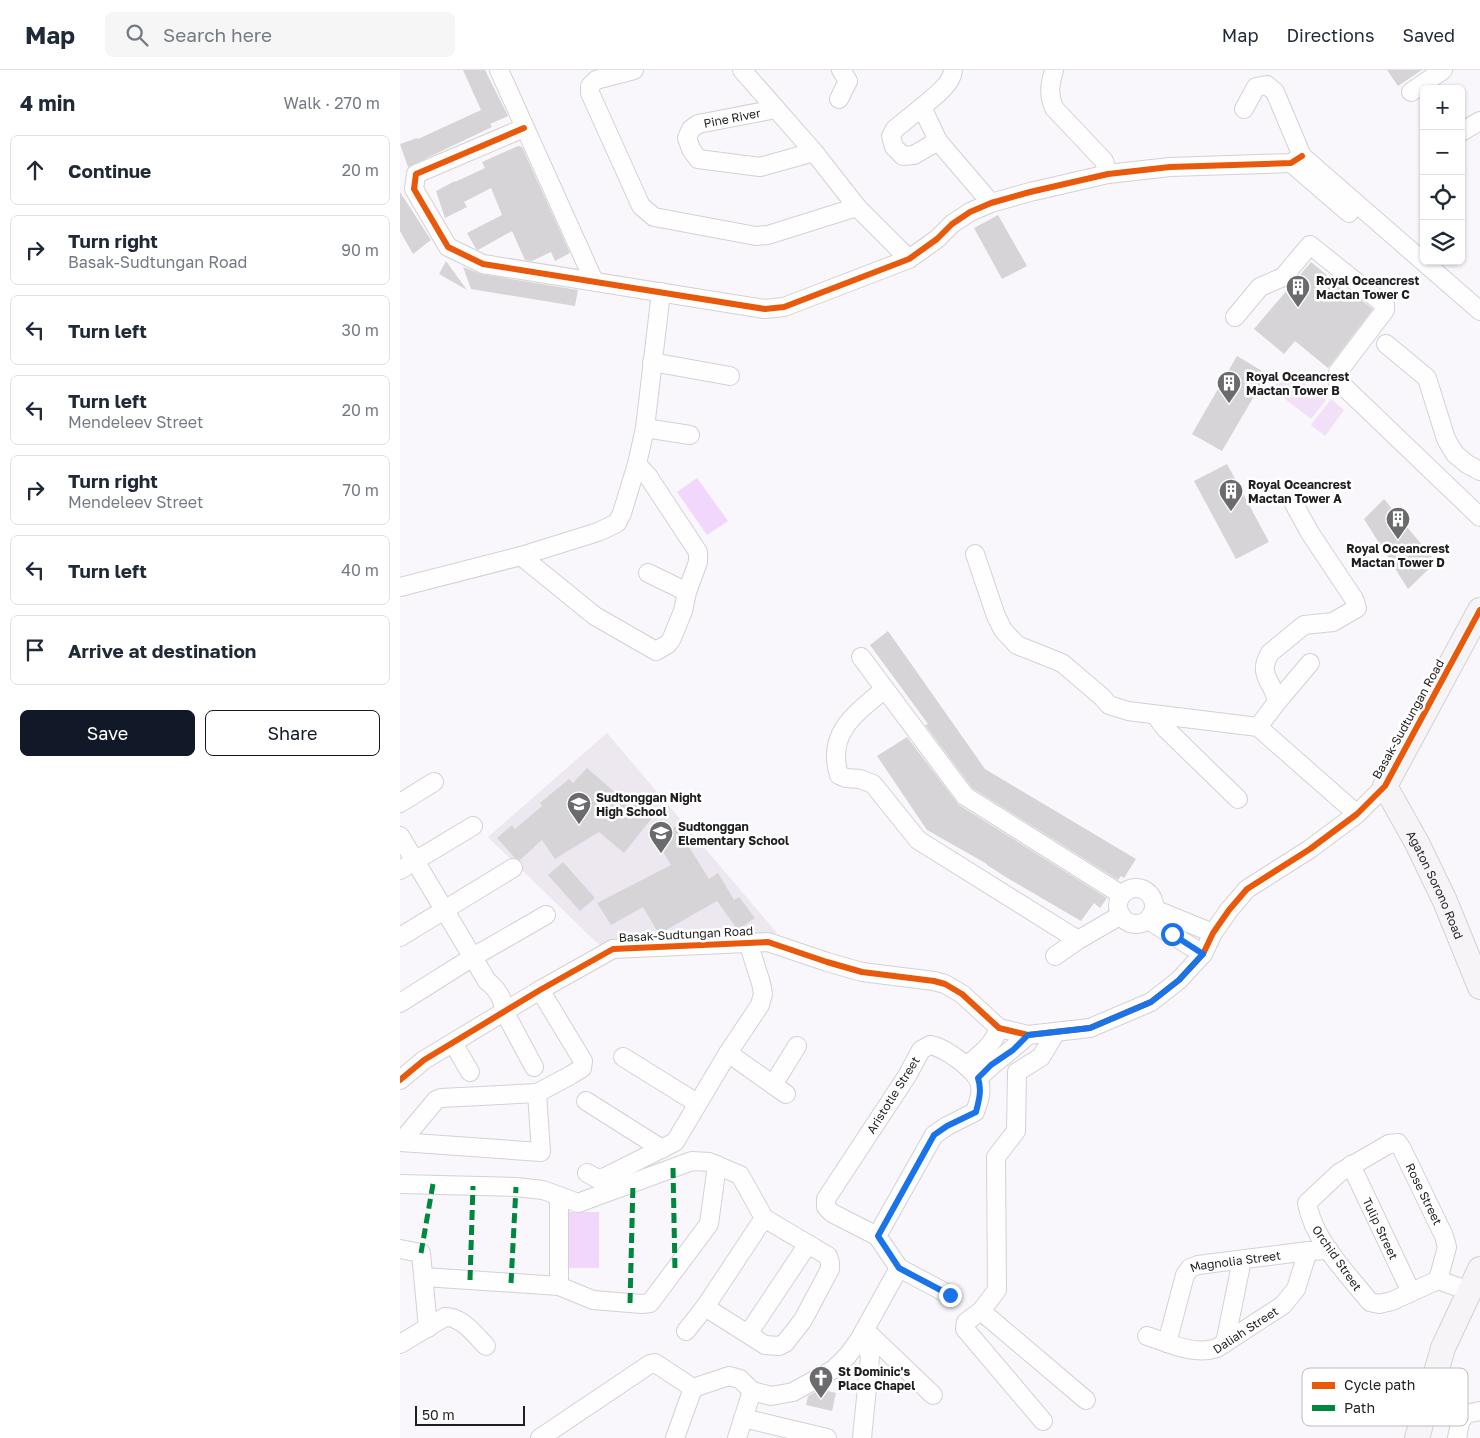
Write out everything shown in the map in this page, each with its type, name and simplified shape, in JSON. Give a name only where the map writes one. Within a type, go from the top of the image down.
[{"type":"street","points":[[499,70],[594,281]]},
{"type":"street","points":[[634,70],[596,80],[590,86],[590,93],[641,206],[654,217],[756,236],[768,235],[857,207]]},
{"type":"street","points":[[742,70],[814,152],[857,207],[909,259]]},
{"type":"street","points":[[839,99],[848,81],[841,70]]},
{"type":"street","points":[[938,141],[914,155],[903,156],[894,147],[891,136],[895,128],[922,108],[948,82],[953,73],[952,70]]},
{"type":"street","points":[[1054,70],[1049,89],[1050,99],[1054,108],[1104,161],[1108,174]]},
{"type":"street","points":[[1411,92],[1442,70]]},
{"type":"street","points":[[1244,109],[1256,87],[1267,85],[1275,92],[1297,160],[1447,291],[1480,325]]},
{"type":"street","points":[[922,108],[938,141],[991,204]]},
{"type":"street","name":"Pine River","points":[[776,110],[698,124],[691,129],[687,138],[691,149],[698,158],[760,167],[814,152]]},
{"type":"street","points":[[1464,130],[1480,121]]},
{"type":"street","points":[[524,128],[416,174],[414,189],[448,248],[483,264],[765,309],[784,307],[909,259],[970,212],[1030,192],[1108,174],[1170,167],[1297,160]]},
{"type":"street","points":[[1235,317],[1260,287],[1283,277],[1310,245],[1385,305],[1385,310],[1338,372],[1337,380],[1480,517]]},
{"type":"street","points":[[1447,291],[1480,311]]},
{"type":"street","points":[[400,587],[521,556],[598,532],[617,522],[622,513],[644,428],[661,292]]},
{"type":"street","points":[[1386,344],[1427,378],[1446,440],[1455,454],[1467,464],[1480,471]]},
{"type":"street","points":[[652,362],[730,376]]},
{"type":"street","points":[[644,428],[690,435]]},
{"type":"street","points":[[521,556],[595,616],[656,651],[668,644],[683,611],[687,592],[698,562],[698,552],[648,476],[636,464]]},
{"type":"street","points":[[1277,702],[1265,677],[1266,664],[1270,653],[1304,625],[1333,622],[1357,608],[1354,599],[1310,533],[1294,504]]},
{"type":"street","points":[[975,554],[996,616],[1003,630],[1017,645],[1062,663],[1109,705],[1128,711],[1258,727],[1356,814]]},
{"type":"street","points":[[648,573],[687,592]]},
{"type":"street","name":"Basak-Sudtungan Road","points":[[400,1080],[424,1060],[504,1011],[613,949],[768,942],[862,972],[934,980],[962,994],[999,1028],[1028,1035],[1090,1028],[1151,1002],[1179,980],[1203,954],[1213,933],[1229,910],[1247,890],[1310,849],[1356,814],[1385,786],[1480,610]]},
{"type":"street","points":[[861,657],[965,796],[1122,895]]},
{"type":"street","points":[[1258,727],[1310,663]]},
{"type":"street","points":[[886,689],[856,714],[843,729],[836,745],[835,764],[839,775],[846,778],[860,778],[873,784],[918,840],[1078,940]]},
{"type":"street","points":[[1155,714],[1165,728],[1238,799]]},
{"type":"street","points":[[400,803],[434,782]]},
{"type":"street","name":"Agaton Sorono Road","points":[[1385,786],[1417,843],[1474,959],[1480,987]]},
{"type":"street","points":[[407,865],[473,826]]},
{"type":"street","points":[[400,836],[407,865],[444,910],[487,981],[488,992],[496,1006],[504,1011],[534,1067]]},
{"type":"street","points":[[400,937],[513,868]]},
{"type":"street","points":[[1132,889],[1143,890],[1152,898],[1151,914],[1136,924],[1125,920],[1121,915],[1118,905],[1122,895],[1132,889]]},
{"type":"street","points":[[1151,914],[1213,933]]},
{"type":"street","points":[[1151,914],[1203,954]]},
{"type":"street","points":[[400,1003],[473,957],[546,915]]},
{"type":"street","points":[[1055,956],[1121,915]]},
{"type":"street","points":[[587,1173],[598,1179],[605,1178],[675,1142],[728,1053],[760,1006],[763,994],[748,942]]},
{"type":"street","points":[[401,1142],[436,1100],[441,1098],[537,1093],[572,1075],[583,1065],[583,1061],[540,990]]},
{"type":"street","points":[[966,1066],[995,1039],[999,1028]]},
{"type":"street","points":[[1043,1422],[965,1329],[966,1322],[981,1311],[997,1290],[996,1157],[1016,1131],[1017,1072],[1041,1056],[1056,1032]]},
{"type":"street","points":[[950,1295],[899,1268],[878,1236],[934,1135],[947,1126],[976,1112],[980,1097],[979,1082],[991,1065],[1013,1050],[1028,1035]]},
{"type":"street","points":[[453,1043],[470,1072]]},
{"type":"street","name":"Aristotle Street","points":[[878,1236],[832,1213],[826,1207],[826,1199],[907,1076],[920,1050],[930,1045],[939,1046],[966,1066],[979,1082]]},
{"type":"street","points":[[728,1053],[780,1089],[797,1046]]},
{"type":"street","points":[[623,1056],[697,1103]]},
{"type":"street","points":[[401,1142],[541,1152],[537,1093]]},
{"type":"street","points":[[586,1101],[662,1149]]},
{"type":"street","name":"Rose Street","points":[[1351,1165],[1389,1144],[1398,1143],[1444,1236],[1446,1247],[1438,1280]]},
{"type":"street","points":[[400,1184],[543,1190],[578,1203],[692,1161],[709,1162],[717,1165],[740,1175],[764,1218],[828,1256],[830,1269],[803,1320],[785,1343],[779,1346],[765,1345],[705,1307]]},
{"type":"street","points":[[424,1277],[559,1286],[593,1300],[642,1304],[650,1302],[709,1224],[717,1165]]},
{"type":"street","name":"Orchid Street","points":[[1351,1165],[1339,1173],[1307,1203],[1312,1221],[1329,1250],[1370,1302],[1380,1304],[1392,1301],[1411,1292]]},
{"type":"street","name":"Tulip Street","points":[[1351,1165],[1411,1292]]},
{"type":"street","points":[[559,1197],[559,1286]]},
{"type":"street","points":[[686,1331],[705,1307],[764,1218]]},
{"type":"street","points":[[748,1334],[808,1244]]},
{"type":"street","points":[[400,1249],[422,1253],[428,1328]]},
{"type":"street","name":"Magnolia Street","points":[[1167,1343],[1185,1275],[1190,1268],[1198,1265],[1329,1250]]},
{"type":"street","name":"Daliah Street","points":[[1148,1336],[1190,1350],[1207,1351],[1217,1348],[1283,1305],[1296,1289],[1308,1251]]},
{"type":"street","points":[[1225,1343],[1242,1260]]},
{"type":"street","points":[[693,1388],[729,1376],[740,1379],[752,1392],[771,1396],[793,1392],[834,1369],[848,1355],[862,1335],[899,1268]]},
{"type":"street","points":[[1437,1368],[1443,1348],[1480,1269]]},
{"type":"street","points":[[1411,1292],[1438,1280],[1469,1291]]},
{"type":"street","points":[[981,1311],[1086,1400]]},
{"type":"street","points":[[400,1344],[445,1317],[453,1317],[463,1323],[486,1346]]},
{"type":"street","points":[[862,1335],[933,1395]]},
{"type":"street","points":[[862,1335],[870,1357],[862,1438]]},
{"type":"street","points":[[540,1438],[650,1364],[655,1363],[693,1388]]},
{"type":"street","points":[[674,1438],[693,1388]]},
{"type":"street","points":[[737,1438],[752,1392]]},
{"type":"street","points":[[743,1418],[827,1438]]},
{"type":"shaded area","points":[[1287,370],[1326,400],[1311,419],[1272,389]]},
{"type":"shaded area","points":[[1331,399],[1344,410],[1325,436],[1311,425]]},
{"type":"shaded area","points":[[697,478],[728,521],[707,535],[677,492]]},
{"type":"shaded area","points":[[607,733],[777,933],[600,946],[488,837]]},
{"type":"shaded area","points":[[564,1212],[599,1212],[599,1268],[564,1268]]},
{"type":"building","points":[[463,70],[485,70],[508,116],[490,124],[492,127],[408,167],[400,144],[418,139],[481,110]]},
{"type":"building","points":[[1387,70],[1422,70],[1398,86]]},
{"type":"building","points":[[518,146],[522,147],[570,253],[555,261],[551,252],[532,261],[525,260],[512,231],[478,250],[476,249],[467,233],[502,215],[491,188],[464,202],[467,207],[445,218],[436,191],[485,168],[482,162]]},
{"type":"building","points":[[400,192],[431,240],[413,254],[400,231]]},
{"type":"building","points":[[998,215],[1027,266],[1002,279],[974,228]]},
{"type":"building","points":[[446,261],[467,290],[439,274]]},
{"type":"building","points":[[1311,262],[1352,296],[1354,294],[1373,309],[1328,368],[1295,341],[1284,354],[1254,329]]},
{"type":"building","points":[[463,267],[481,274],[578,290],[575,306],[471,289]]},
{"type":"building","name":"Royal Oceancrest Mactan Tower B","points":[[1237,356],[1267,374],[1222,451],[1192,434]]},
{"type":"building","name":"Royal Oceancrest Mactan Tower A","points":[[1227,464],[1269,542],[1236,559],[1194,481]]},
{"type":"building","name":"Royal Oceancrest Mactan Tower D","points":[[1384,499],[1436,562],[1408,589],[1364,519]]},
{"type":"building","points":[[888,631],[985,769],[1136,859],[1124,878],[1121,876],[1118,880],[972,788],[925,725],[928,724],[870,645]]},
{"type":"building","points":[[907,737],[959,805],[1107,898],[1100,908],[1094,903],[1081,921],[927,830],[877,756]]},
{"type":"building","points":[[587,768],[619,796],[621,793],[652,818],[624,853],[599,832],[555,859],[542,840],[520,860],[515,858],[497,838],[512,825],[515,829],[542,806],[540,803],[569,779],[573,783]]},
{"type":"building","points":[[676,826],[709,879],[718,873],[734,900],[739,897],[755,918],[738,930],[717,901],[659,934],[643,907],[611,925],[597,903],[671,865],[655,839]]},
{"type":"building","points":[[563,862],[595,898],[580,911],[548,875]]},
{"type":"building","name":"St Dominic's Place Chapel","points":[[820,1389],[836,1393],[832,1411],[806,1405],[808,1396]]},
{"type":"marked path","points":[[673,1168],[675,1271]]},
{"type":"marked path","points":[[630,1303],[633,1183]]},
{"type":"marked path","points":[[421,1253],[433,1184]]},
{"type":"marked path","points":[[470,1280],[473,1186]]},
{"type":"marked path","points":[[511,1283],[516,1187]]},
{"type":"cycle path","points":[[524,128],[416,174],[414,189],[448,247],[483,264],[765,309],[784,307],[909,259],[937,239],[952,224],[970,212],[991,203],[1108,174],[1170,167],[1291,163],[1302,156]]},
{"type":"cycle path","points":[[400,1080],[424,1060],[540,990],[613,949],[768,942],[862,972],[945,984],[962,994],[999,1028],[1028,1035],[1090,1028],[1151,1002],[1179,980],[1203,954],[1213,933],[1247,889],[1310,849],[1357,814],[1385,786],[1480,610]]},
{"type":"place","name":"Royal Oceancrest Mactan Tower C","points":[[1298,308]]},
{"type":"place","name":"Royal Oceancrest Mactan Tower B","points":[[1229,404]]},
{"type":"place","name":"Royal Oceancrest Mactan Tower A","points":[[1231,512]]},
{"type":"place","name":"Royal Oceancrest Mactan Tower D","points":[[1398,540]]},
{"type":"place","name":"Sudtonggan Night High School","points":[[579,825]]},
{"type":"place","name":"Sudtonggan Elementary School","points":[[661,854]]},
{"type":"place","name":"St Dominic's Place Chapel","points":[[821,1399]]},
{"type":"route","points":[[950,1295],[899,1268],[878,1236],[934,1135],[947,1126],[976,1112],[980,1097],[978,1078],[991,1065],[1013,1050],[1028,1035],[1090,1028],[1151,1002],[1179,980],[1203,954],[1172,934]]}]
